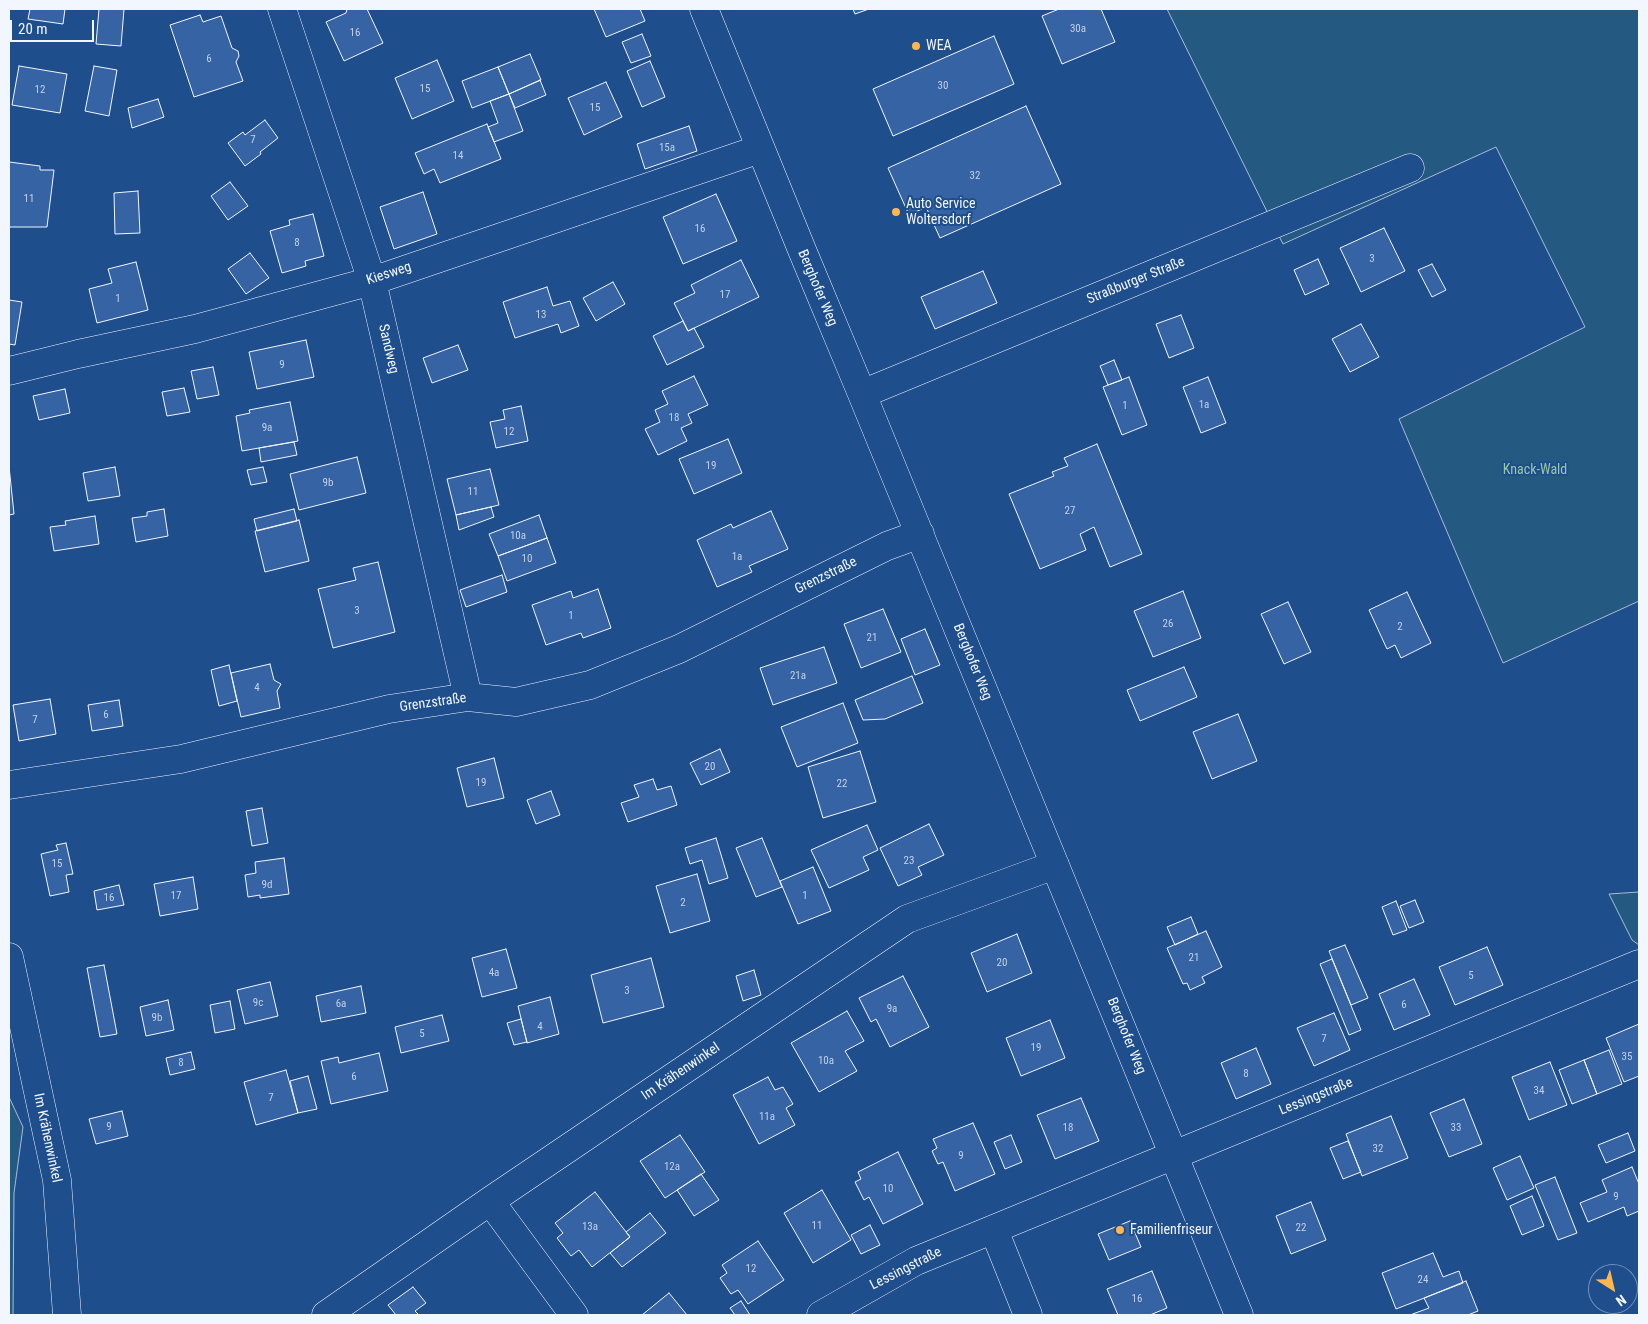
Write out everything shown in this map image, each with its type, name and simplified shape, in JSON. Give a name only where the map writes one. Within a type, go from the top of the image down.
[{"type":"street","name":"Sandweg","points":[[282,9],[372,280],[468,697]]},
{"type":"street","name":"Berghofer Weg","points":[[704,9],[1239,1315]]},
{"type":"street","name":"Kiesweg","points":[[9,371],[195,329],[372,280],[760,149]]},
{"type":"street","name":"Straßburger Straße","points":[[862,394],[1410,168]]},
{"type":"street","name":"Grenzstraße","points":[[9,785],[181,759],[389,709],[468,697],[516,702],[590,685],[679,649],[887,546],[920,534]]},
{"type":"street","name":"Im Krähenwinkel","points":[[326,1315],[490,1201],[907,919],[1055,865]]},
{"type":"street","name":"Im Krähenwinkel","points":[[9,960],[57,1180],[67,1315]]},
{"type":"street","name":"Lessingstraße","points":[[821,1315],[916,1261],[1639,964]]},
{"type":"street","points":[[490,1201],[574,1315]]},
{"type":"street","points":[[994,1230],[1028,1315]]},
{"type":"green space","name":"Knack-Wald","points":[[1167,9],[1639,9],[1639,601],[1503,663],[1399,419],[1585,327],[1496,147],[1283,244]]},
{"type":"green space","points":[[1639,892],[1639,945],[1632,940],[1609,894]]},
{"type":"green space","points":[[9,1097],[23,1127],[14,1193],[13,1315],[9,1315]]},
{"type":"building","points":[[30,9],[65,9],[63,24],[28,19]]},
{"type":"building","points":[[99,9],[124,9],[121,46],[96,44]]},
{"type":"building","points":[[347,9],[367,9],[383,43],[344,61],[326,22],[346,13]]},
{"type":"building","points":[[594,9],[640,9],[645,21],[606,37]]},
{"type":"building","points":[[853,9],[869,9],[855,14]]},
{"type":"building","points":[[1059,9],[1101,9],[1115,42],[1062,64],[1042,16]]},
{"type":"building","points":[[200,15],[203,22],[221,16],[232,48],[238,51],[239,56],[236,62],[243,81],[194,97],[170,25]]},
{"type":"building","points":[[642,34],[651,56],[631,63],[622,42]]},
{"type":"building","points":[[994,36],[1014,84],[893,136],[873,89]]},
{"type":"building","points":[[530,54],[541,80],[509,94],[498,67]]},
{"type":"building","points":[[437,60],[454,101],[412,119],[395,78]]},
{"type":"building","points":[[650,61],[665,97],[642,107],[627,71]]},
{"type":"building","points":[[19,66],[67,74],[60,113],[12,105]]},
{"type":"building","points":[[94,66],[117,70],[109,116],[85,111]]},
{"type":"building","points":[[498,67],[509,94],[472,108],[462,81]]},
{"type":"building","points":[[540,80],[546,95],[515,108],[509,94]]},
{"type":"building","points":[[606,82],[622,117],[584,135],[568,98]]},
{"type":"building","points":[[509,94],[523,131],[494,142],[488,127],[498,123],[490,101]]},
{"type":"building","points":[[158,99],[164,117],[132,128],[128,108]]},
{"type":"building","points":[[1026,106],[1061,184],[940,238],[926,207],[909,215],[888,168]]},
{"type":"building","points":[[265,120],[278,138],[245,166],[228,143],[243,132],[245,135]]},
{"type":"building","points":[[487,124],[501,159],[440,183],[434,169],[424,174],[415,153]]},
{"type":"building","points":[[689,126],[697,151],[645,169],[637,144]]},
{"type":"building","points":[[9,162],[40,166],[40,170],[54,170],[47,227],[9,227]]},
{"type":"building","points":[[230,182],[248,206],[228,220],[211,196]]},
{"type":"building","points":[[138,191],[140,233],[115,234],[114,193]]},
{"type":"building","points":[[423,192],[437,234],[394,249],[380,207]]},
{"type":"building","points":[[716,194],[737,241],[683,264],[663,217]]},
{"type":"building","points":[[313,214],[324,256],[305,261],[306,266],[282,273],[270,231],[290,225],[289,220]]},
{"type":"building","points":[[1384,228],[1405,271],[1361,292],[1340,248]]},
{"type":"building","points":[[250,253],[269,278],[246,294],[228,269]]},
{"type":"building","points":[[1318,259],[1329,284],[1305,295],[1294,270]]},
{"type":"building","points":[[741,260],[759,297],[688,331],[674,303],[695,293],[691,285]]},
{"type":"building","points":[[136,262],[148,310],[97,323],[89,289],[112,283],[108,269]]},
{"type":"building","points":[[1432,264],[1446,290],[1432,297],[1418,270]]},
{"type":"building","points":[[983,271],[997,303],[935,329],[921,297]]},
{"type":"building","points":[[613,282],[625,304],[596,321],[583,298]]},
{"type":"building","points":[[547,287],[553,306],[570,301],[579,326],[561,333],[558,324],[515,338],[503,302]]},
{"type":"building","points":[[9,300],[22,302],[15,345],[9,344]]},
{"type":"building","points":[[1181,315],[1194,348],[1169,358],[1156,324]]},
{"type":"building","points":[[683,321],[688,331],[694,328],[704,347],[667,365],[653,336]]},
{"type":"building","points":[[1361,324],[1379,357],[1350,372],[1332,339]]},
{"type":"building","points":[[306,340],[314,377],[257,389],[249,352]]},
{"type":"building","points":[[458,345],[468,370],[432,383],[423,358]]},
{"type":"building","points":[[1114,360],[1122,380],[1108,385],[1100,366]]},
{"type":"building","points":[[213,367],[219,395],[197,399],[191,371]]},
{"type":"building","points":[[694,376],[708,405],[688,414],[692,423],[681,428],[687,441],[658,455],[645,429],[660,422],[655,410],[668,404],[662,391]]},
{"type":"building","points":[[1129,377],[1147,425],[1122,435],[1103,387]]},
{"type":"building","points":[[1208,377],[1226,423],[1201,433],[1183,387]]},
{"type":"building","points":[[184,388],[190,412],[167,416],[162,392]]},
{"type":"building","points":[[65,389],[70,413],[39,420],[33,396]]},
{"type":"building","points":[[290,402],[298,441],[242,451],[236,416],[250,413],[249,410]]},
{"type":"building","points":[[521,406],[528,441],[496,448],[490,422],[505,419],[503,410]]},
{"type":"building","points":[[728,439],[742,473],[694,494],[679,459]]},
{"type":"building","points":[[294,442],[297,455],[261,462],[259,448]]},
{"type":"building","points":[[1097,444],[1142,554],[1110,567],[1094,527],[1080,534],[1086,550],[1040,569],[1009,494],[1054,476],[1052,472],[1068,466],[1064,458]]},
{"type":"building","points":[[357,457],[366,493],[299,510],[290,474]]},
{"type":"building","points":[[9,466],[14,514],[9,515]]},
{"type":"building","points":[[115,467],[120,496],[88,501],[83,473]]},
{"type":"building","points":[[263,467],[267,482],[251,485],[247,470]]},
{"type":"building","points":[[490,469],[499,505],[456,515],[447,479]]},
{"type":"building","points":[[491,507],[494,517],[459,530],[456,515]]},
{"type":"building","points":[[164,509],[168,536],[136,542],[132,518],[147,516],[147,512]]},
{"type":"building","points":[[294,509],[297,521],[257,531],[254,519]]},
{"type":"building","points":[[771,511],[788,549],[749,566],[752,572],[717,587],[697,540],[731,524],[733,528]]},
{"type":"building","points":[[539,515],[547,538],[498,556],[489,534]]},
{"type":"building","points":[[95,516],[99,544],[54,551],[50,527],[66,525],[65,521]]},
{"type":"building","points":[[299,520],[309,561],[265,572],[255,531]]},
{"type":"building","points":[[547,538],[556,563],[507,581],[498,556]]},
{"type":"building","points":[[378,562],[395,632],[333,648],[318,589],[356,580],[353,568]]},
{"type":"building","points":[[502,575],[507,592],[466,607],[460,590]]},
{"type":"building","points":[[598,589],[611,628],[583,638],[581,633],[546,645],[532,605],[571,591],[573,598]]},
{"type":"building","points":[[1183,591],[1201,638],[1153,657],[1134,611]]},
{"type":"building","points":[[1407,592],[1431,643],[1401,658],[1395,645],[1387,649],[1369,610]]},
{"type":"building","points":[[1288,602],[1311,652],[1284,664],[1261,614]]},
{"type":"building","points":[[883,609],[901,652],[861,668],[844,624]]},
{"type":"building","points":[[925,629],[940,665],[915,675],[901,639]]},
{"type":"building","points":[[824,647],[837,683],[773,705],[760,668]]},
{"type":"building","points":[[270,664],[274,680],[281,684],[277,691],[280,708],[241,717],[231,673]]},
{"type":"building","points":[[229,665],[237,701],[219,706],[211,670]]},
{"type":"building","points":[[1184,667],[1197,697],[1140,721],[1127,690]]},
{"type":"building","points":[[912,676],[923,703],[885,719],[863,720],[855,700]]},
{"type":"building","points":[[50,699],[56,734],[19,741],[13,705]]},
{"type":"building","points":[[119,700],[123,726],[92,731],[88,705]]},
{"type":"building","points":[[843,703],[858,743],[797,767],[781,727]]},
{"type":"building","points":[[1238,714],[1257,761],[1212,779],[1193,732]]},
{"type":"building","points":[[720,749],[730,772],[701,785],[690,763]]},
{"type":"building","points":[[860,751],[876,802],[823,818],[808,767]]},
{"type":"building","points":[[494,758],[504,798],[467,807],[457,768]]},
{"type":"building","points":[[653,779],[657,790],[671,786],[677,805],[628,822],[621,803],[639,797],[634,785]]},
{"type":"building","points":[[551,791],[560,815],[536,824],[527,800]]},
{"type":"building","points":[[262,808],[268,843],[252,846],[246,811]]},
{"type":"building","points":[[929,824],[944,855],[918,867],[922,875],[898,886],[880,848]]},
{"type":"building","points":[[867,825],[878,850],[863,857],[869,870],[829,888],[811,850]]},
{"type":"building","points":[[716,838],[728,878],[709,884],[702,860],[690,864],[685,848]]},
{"type":"building","points":[[762,838],[782,887],[756,897],[736,848]]},
{"type":"building","points":[[66,843],[73,874],[66,875],[69,892],[50,896],[41,854],[58,850],[56,845]]},
{"type":"building","points":[[284,858],[289,894],[260,898],[260,895],[248,897],[245,875],[256,873],[255,862]]},
{"type":"building","points":[[813,867],[831,911],[798,924],[780,881]]},
{"type":"building","points":[[697,874],[710,921],[670,933],[656,886]]},
{"type":"building","points":[[193,877],[198,909],[160,916],[154,884]]},
{"type":"building","points":[[119,885],[124,905],[97,910],[94,891]]},
{"type":"building","points":[[1415,900],[1424,922],[1409,928],[1400,906]]},
{"type":"building","points":[[1396,901],[1407,930],[1393,935],[1382,907]]},
{"type":"building","points":[[1191,917],[1198,934],[1175,945],[1167,927]]},
{"type":"building","points":[[1206,931],[1222,967],[1202,977],[1205,983],[1190,990],[1187,983],[1183,984],[1167,948]]},
{"type":"building","points":[[1017,934],[1032,973],[987,992],[971,953]]},
{"type":"building","points":[[1345,945],[1368,998],[1351,1005],[1329,951]]},
{"type":"building","points":[[1487,947],[1503,985],[1455,1005],[1439,967]]},
{"type":"building","points":[[506,949],[517,988],[482,997],[472,958]]},
{"type":"building","points":[[651,958],[664,1007],[603,1023],[591,975]]},
{"type":"building","points":[[1332,959],[1361,1030],[1349,1035],[1320,964]]},
{"type":"building","points":[[104,965],[117,1034],[100,1037],[87,968]]},
{"type":"building","points":[[754,970],[761,995],[743,1001],[736,976]]},
{"type":"building","points":[[903,976],[929,1027],[890,1047],[876,1019],[871,1022],[859,998]]},
{"type":"building","points":[[1414,979],[1430,1015],[1394,1030],[1379,994]]},
{"type":"building","points":[[270,982],[278,1016],[245,1024],[237,990]]},
{"type":"building","points":[[361,986],[366,1013],[321,1022],[316,996]]},
{"type":"building","points":[[550,997],[559,1034],[527,1043],[518,1006]]},
{"type":"building","points":[[168,1000],[174,1030],[146,1036],[140,1007]]},
{"type":"building","points":[[230,1001],[235,1029],[215,1033],[210,1005]]},
{"type":"building","points":[[847,1011],[864,1041],[845,1051],[857,1071],[819,1092],[791,1043]]},
{"type":"building","points":[[1334,1013],[1350,1050],[1314,1066],[1297,1028]]},
{"type":"building","points":[[442,1015],[449,1041],[401,1053],[395,1027]]},
{"type":"building","points":[[521,1019],[527,1042],[514,1045],[507,1023]]},
{"type":"building","points":[[1050,1020],[1065,1058],[1021,1076],[1006,1038]]},
{"type":"building","points":[[1639,1024],[1639,1076],[1624,1082],[1606,1038]]},
{"type":"building","points":[[1256,1048],[1271,1084],[1236,1099],[1221,1063]]},
{"type":"building","points":[[1609,1050],[1622,1084],[1597,1094],[1584,1060]]},
{"type":"building","points":[[191,1052],[195,1069],[170,1075],[166,1058]]},
{"type":"building","points":[[379,1053],[388,1091],[331,1104],[321,1061],[338,1057],[339,1063]]},
{"type":"building","points":[[1584,1060],[1597,1094],[1572,1104],[1559,1070]]},
{"type":"building","points":[[1550,1062],[1567,1105],[1529,1120],[1512,1077]]},
{"type":"building","points":[[286,1070],[298,1113],[256,1125],[244,1082]]},
{"type":"building","points":[[308,1076],[317,1109],[298,1113],[290,1081]]},
{"type":"building","points":[[768,1077],[775,1090],[783,1087],[793,1104],[786,1108],[795,1125],[759,1144],[733,1095]]},
{"type":"building","points":[[1081,1098],[1099,1141],[1055,1159],[1037,1115]]},
{"type":"building","points":[[1464,1099],[1482,1144],[1449,1157],[1430,1113]]},
{"type":"building","points":[[122,1111],[128,1136],[96,1144],[89,1119]]},
{"type":"building","points":[[1391,1116],[1408,1158],[1362,1176],[1346,1134]]},
{"type":"building","points":[[973,1123],[995,1174],[955,1191],[943,1162],[938,1164],[932,1151],[937,1148],[933,1139]]},
{"type":"building","points":[[1628,1133],[1635,1151],[1606,1163],[1598,1145]]},
{"type":"building","points":[[680,1135],[705,1172],[665,1198],[640,1161]]},
{"type":"building","points":[[1011,1135],[1022,1162],[1005,1169],[994,1142]]},
{"type":"building","points":[[1348,1141],[1361,1172],[1343,1179],[1330,1148]]},
{"type":"building","points":[[898,1152],[923,1204],[883,1224],[869,1197],[864,1200],[855,1182],[861,1179],[858,1172]]},
{"type":"building","points":[[1520,1156],[1534,1188],[1507,1200],[1493,1168]]},
{"type":"building","points":[[1632,1167],[1639,1184],[1639,1211],[1627,1216],[1624,1207],[1588,1222],[1580,1203],[1607,1192],[1602,1180]]},
{"type":"building","points":[[701,1174],[719,1200],[694,1216],[677,1190]]},
{"type":"building","points":[[1555,1177],[1577,1233],[1558,1240],[1535,1185]]},
{"type":"building","points":[[822,1190],[851,1240],[813,1263],[784,1213]]},
{"type":"building","points":[[595,1192],[630,1237],[592,1267],[579,1250],[571,1256],[557,1238],[563,1233],[555,1223]]},
{"type":"building","points":[[1532,1196],[1544,1226],[1522,1235],[1510,1206]]},
{"type":"building","points":[[1311,1202],[1326,1240],[1291,1254],[1276,1216]]},
{"type":"building","points":[[650,1213],[666,1233],[622,1267],[610,1253],[630,1237],[626,1232]]},
{"type":"building","points":[[1130,1221],[1141,1247],[1109,1260],[1098,1234]]},
{"type":"building","points":[[870,1225],[880,1245],[861,1254],[851,1235]]},
{"type":"building","points":[[758,1241],[784,1280],[748,1304],[738,1290],[731,1294],[720,1278],[727,1273],[722,1265]]},
{"type":"building","points":[[1433,1253],[1443,1277],[1459,1271],[1463,1283],[1396,1309],[1382,1273]]},
{"type":"building","points":[[1152,1271],[1167,1308],[1150,1315],[1118,1315],[1107,1289]]},
{"type":"building","points":[[1466,1281],[1478,1311],[1468,1315],[1410,1315],[1429,1308],[1424,1298]]},
{"type":"building","points":[[413,1287],[426,1303],[415,1311],[419,1315],[396,1315],[388,1305]]},
{"type":"building","points":[[669,1293],[687,1315],[642,1315]]},
{"type":"building","points":[[741,1301],[750,1315],[735,1315],[730,1308]]},
{"type":"place","name":"WEA","points":[[916,46]]},
{"type":"place","name":"Auto Service Woltersdorf","points":[[896,212]]},
{"type":"place","name":"Familienfriseur","points":[[1120,1230]]}]
